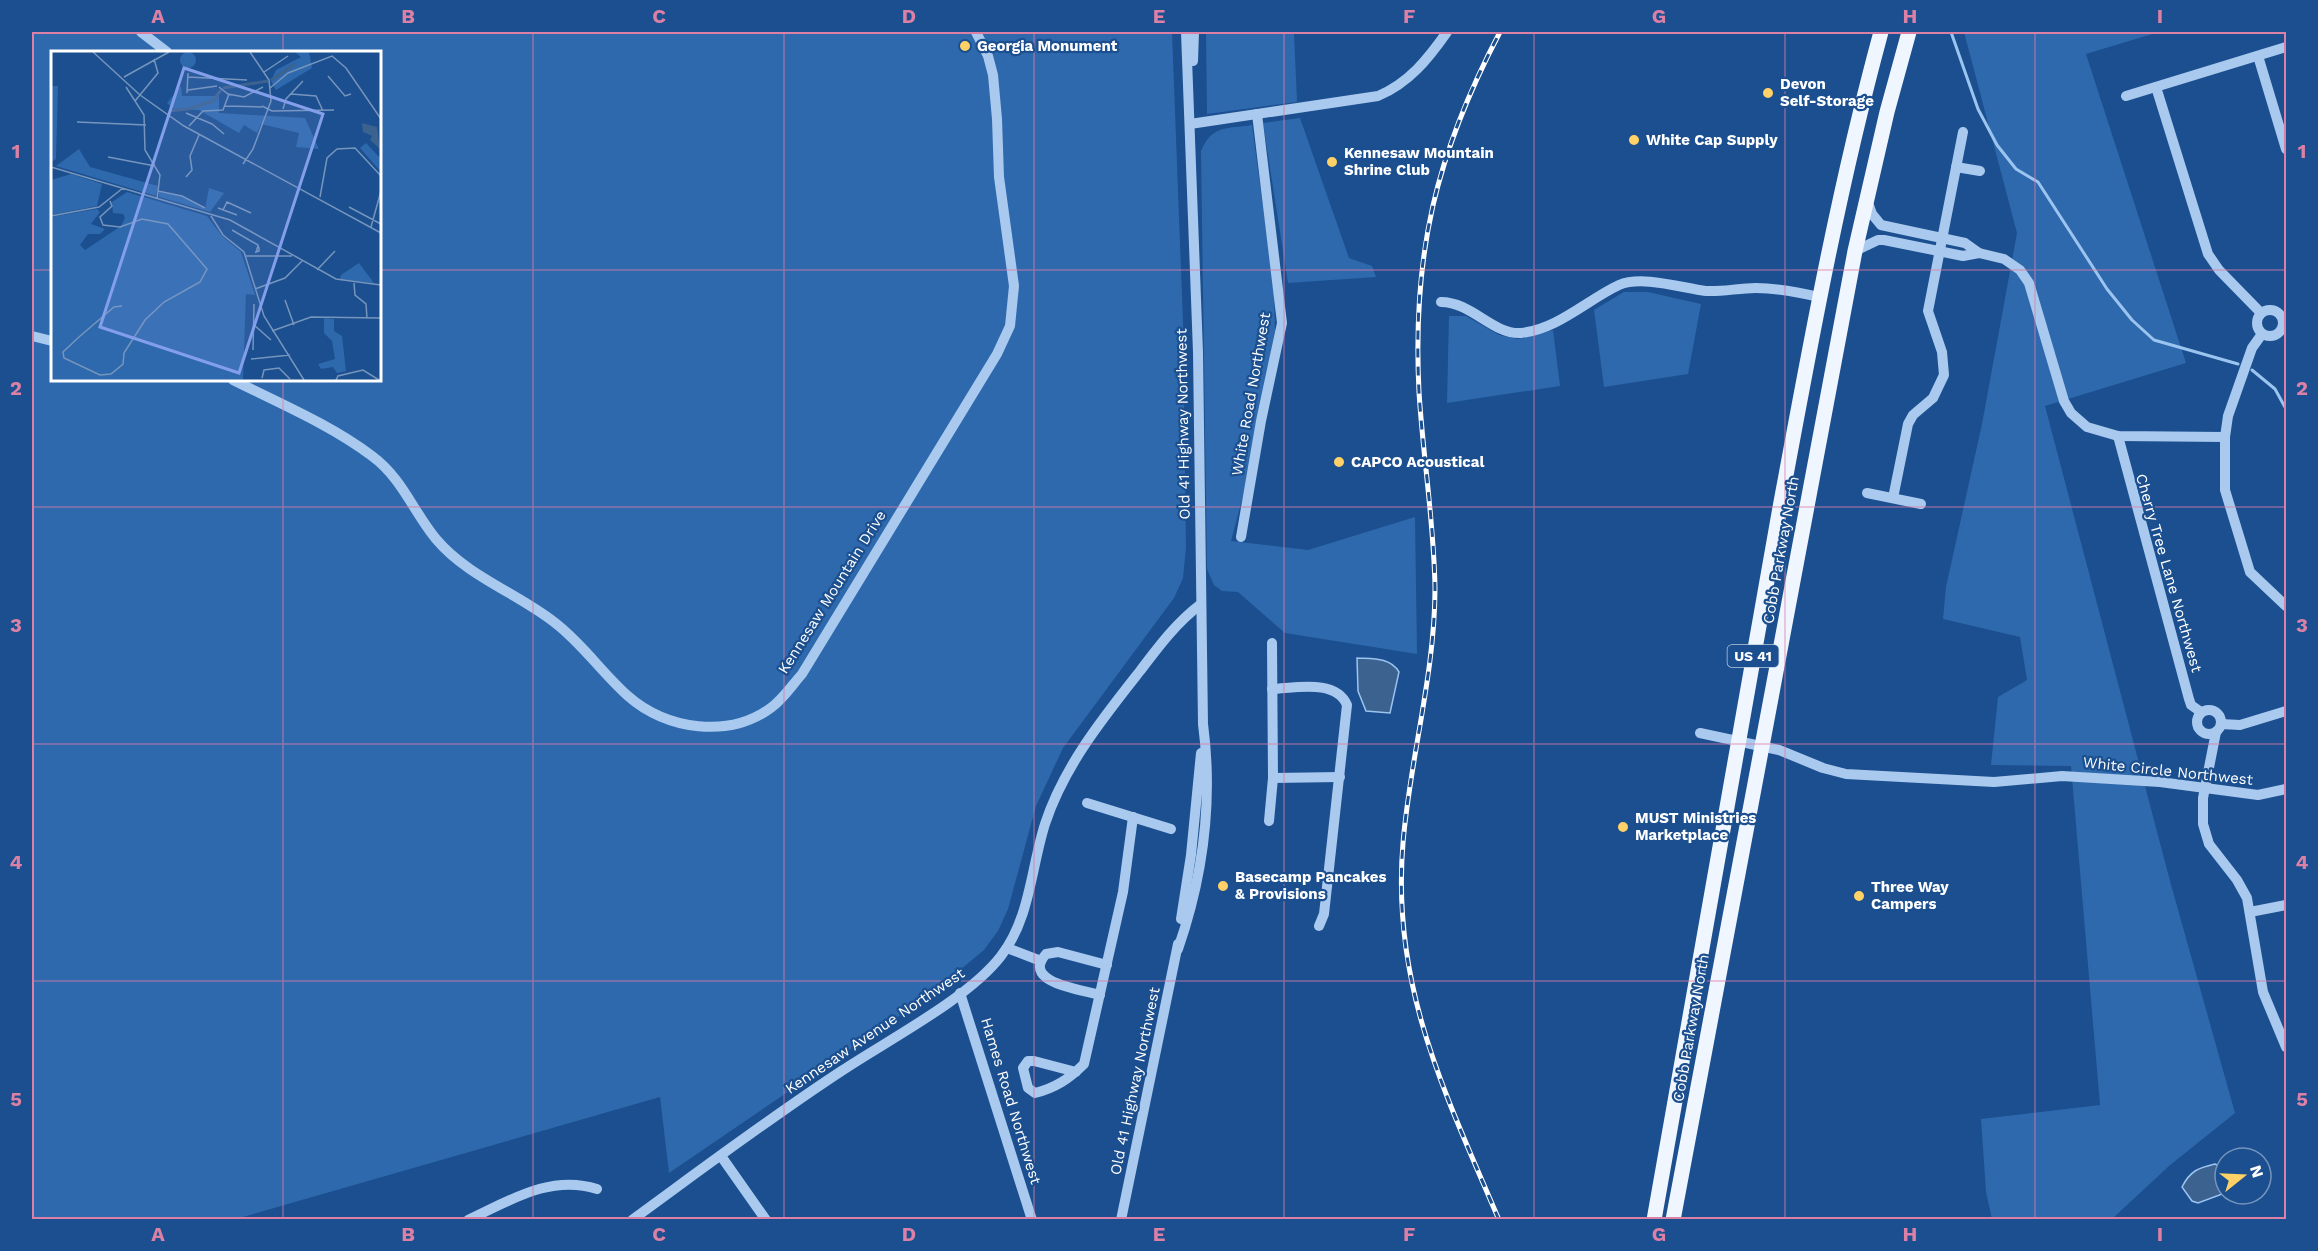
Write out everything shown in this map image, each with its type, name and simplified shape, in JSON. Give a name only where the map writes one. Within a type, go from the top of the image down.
[{"type":"main road","name":"Cobb Parkway North","points":[[1654,1220],[1737,741],[1819,297],[1849,154],[1881,32]]},
{"type":"main road","name":"Cobb Parkway North","points":[[1673,1220],[1855,251],[1909,32]]},
{"type":"street","points":[[141,32],[166,51]]},
{"type":"street","name":"Kennesaw Mountain Drive","points":[[235,381],[295,411],[373,457],[396,478],[421,520],[453,556],[557,624],[630,699],[670,721],[694,726],[724,726],[751,719],[772,707],[802,674],[997,354],[1010,326],[1014,286],[999,177],[998,119],[993,75],[988,56],[976,32]]},
{"type":"street","name":"Old 41 Highway Northwest","points":[[1121,1220],[1178,949],[1195,891],[1206,816],[1208,769],[1203,724],[1198,352],[1186,32]]},
{"type":"street","name":"Old 41 Highway Northwest","points":[[1190,124],[1194,32]]},
{"type":"street","points":[[1190,124],[1361,100],[1386,93],[1417,71],[1447,32]]},
{"type":"street","points":[[2126,96],[2286,47]]},
{"type":"street","points":[[2258,56],[2286,149]]},
{"type":"street","points":[[2156,87],[2208,254],[2219,270],[2261,313]]},
{"type":"street","name":"White Road Northwest","points":[[1242,537],[1261,421],[1282,323],[1257,114]]},
{"type":"street","points":[[1893,498],[1908,424],[1913,415],[1934,398],[1944,375],[1942,352],[1928,311],[1963,132]]},
{"type":"street","points":[[1956,166],[1980,171]]},
{"type":"street","points":[[1867,196],[1872,214],[1881,225],[1965,243],[1979,253],[2012,263],[2029,283],[2061,392],[2071,413],[2087,427],[2118,436],[2225,437]]},
{"type":"street","points":[[1855,251],[1878,240],[1963,256],[1979,253]]},
{"type":"street","points":[[1441,302],[1462,305],[1495,325],[1518,333],[1562,319],[1628,283],[1669,284],[1707,291],[1786,289],[1819,297]]},
{"type":"street","points":[[2268,309],[2282,316],[2285,324],[2280,332],[2273,336],[2262,334],[2256,324],[2261,313],[2268,309]]},
{"type":"street","points":[[2262,334],[2252,348],[2235,392],[2225,437],[2226,490],[2246,564],[2256,580],[2286,606]]},
{"type":"street","points":[[32,336],[51,341]]},
{"type":"street","name":"Cherry Tree Lane Northwest","points":[[2118,436],[2189,699],[2191,705],[2201,712]]},
{"type":"street","points":[[1867,493],[1921,504]]},
{"type":"street","name":"Kennesaw Avenue Northwest","points":[[632,1220],[840,1071],[960,993],[989,969],[1007,948],[1025,905],[1050,811],[1076,759],[1100,722],[1173,628],[1201,604]]},
{"type":"street","points":[[1269,821],[1273,777],[1272,643]]},
{"type":"street","points":[[1272,689],[1331,689],[1341,695],[1348,713],[1324,914],[1319,926]]},
{"type":"street","points":[[2286,711],[2240,725],[2219,728],[2208,734],[2198,728],[2196,720],[2201,712],[2215,711],[2219,728],[2206,788],[2203,824],[2206,837],[2243,888],[2250,912],[2262,985],[2286,1047]]},
{"type":"street","name":"White Circle Northwest","points":[[1700,734],[1763,746],[1846,774],[1994,782],[2062,776],[2206,788],[2258,795],[2286,789]]},
{"type":"street","points":[[1273,777],[1340,777]]},
{"type":"street","points":[[1087,803],[1171,829]]},
{"type":"street","points":[[1076,1072],[1034,1061],[1028,1061],[1023,1068],[1028,1088],[1035,1093],[1060,1084],[1076,1072],[1084,1064],[1123,892],[1133,817]]},
{"type":"street","points":[[2250,912],[2286,905]]},
{"type":"street","points":[[1007,948],[1041,961]]},
{"type":"street","points":[[1100,995],[1048,980],[1041,973],[1041,961],[1046,954],[1058,952],[1107,965]]},
{"type":"street","name":"Hames Road Northwest","points":[[960,993],[1032,1220]]},
{"type":"street","points":[[721,1156],[766,1220]]},
{"type":"street","points":[[468,1220],[517,1196],[540,1188],[570,1183],[597,1189]]},
{"type":"shaded area","points":[[32,32],[1172,32],[1183,322],[1186,548],[1183,578],[1174,598],[1063,748],[1036,806],[1008,909],[998,931],[984,950],[930,995],[669,1173],[660,1097],[236,1219],[32,1219]]},
{"type":"shaded area","points":[[1206,32],[1294,32],[1297,102],[1207,114]]},
{"type":"shaded area","points":[[1964,32],[2159,32],[2086,54],[2186,363],[2045,406],[2170,881],[2235,1113],[2169,1166],[2112,1219],[1992,1219],[1986,1192],[1981,1119],[2100,1105],[2071,766],[1991,765],[1998,697],[2027,680],[2020,637],[1943,619],[1946,587],[1982,424],[2017,233]]},
{"type":"shaded area","points":[[1300,118],[1349,258],[1372,266],[1376,277],[1288,283],[1263,123]]},
{"type":"shaded area","points":[[1252,125],[1274,289],[1275,331],[1245,488],[1231,541],[1308,550],[1415,517],[1417,654],[1285,633],[1238,592],[1222,591],[1214,585],[1207,569],[1201,151],[1215,132]]},
{"type":"shaded area","points":[[1624,292],[1648,292],[1701,304],[1688,374],[1604,387],[1594,310]]},
{"type":"shaded area","points":[[1449,316],[1466,316],[1499,335],[1518,339],[1553,330],[1560,386],[1447,403]]},
{"type":"shaded area","points":[[1357,658],[1386,661],[1399,672],[1390,713],[1366,711],[1358,691]]},
{"type":"shaded area","points":[[2213,1165],[2213,1197],[2198,1203],[2192,1201],[2182,1187],[2188,1177],[2204,1167]]},
{"type":"waterway","points":[[1951,32],[1978,109],[1997,145],[2016,169],[2038,182],[2107,289],[2132,320],[2154,340],[2238,364]]},
{"type":"waterway","points":[[2252,370],[2275,389],[2286,409]]},
{"type":"railway","points":[[1499,1220],[1460,1128],[1426,1038],[1405,944],[1401,895],[1406,811],[1427,684],[1434,620],[1433,539],[1419,392],[1418,342],[1425,250],[1444,163],[1459,120],[1500,32]]},
{"type":"place","name":"Georgia Monument","points":[[965,46]]},
{"type":"place","name":"Devon Self-Storage","points":[[1768,93]]},
{"type":"place","name":"White Cap Supply","points":[[1634,140]]},
{"type":"place","name":"Kennesaw Mountain Shrine Club","points":[[1332,162]]},
{"type":"place","name":"CAPCO Acoustical","points":[[1339,462]]},
{"type":"place","name":"MUST Ministries Marketplace","points":[[1623,827]]},
{"type":"place","name":"Basecamp Pancakes & Provisions","points":[[1223,886]]},
{"type":"place","name":"Three Way Campers","points":[[1859,896]]}]
